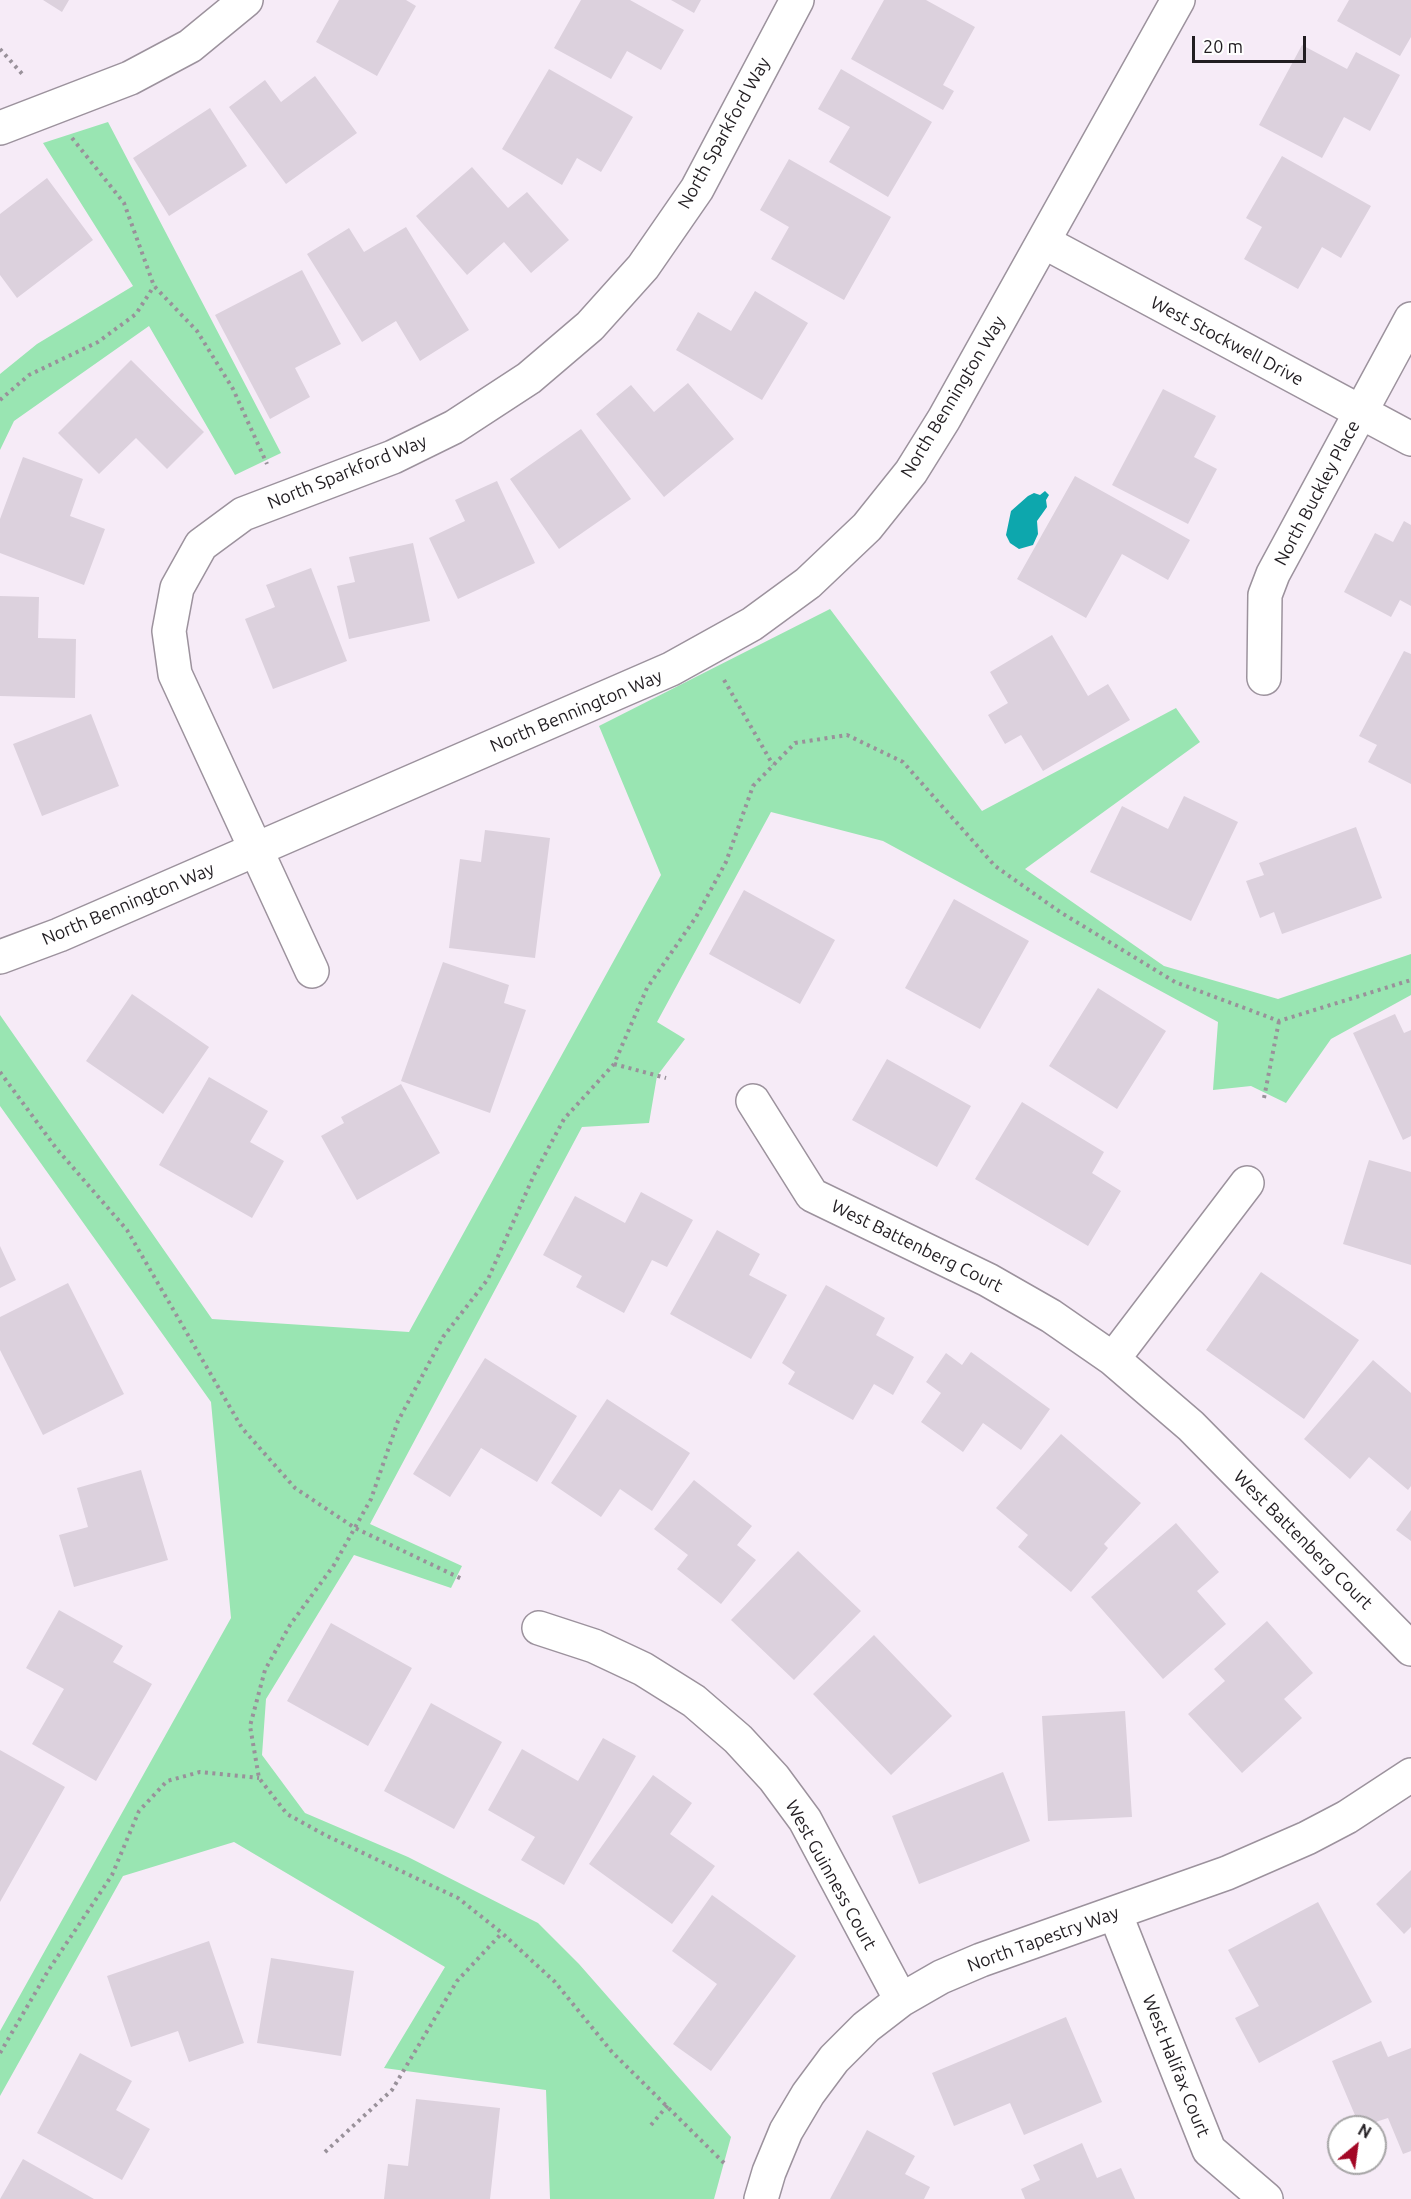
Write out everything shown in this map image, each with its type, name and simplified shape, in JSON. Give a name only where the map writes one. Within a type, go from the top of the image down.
[{"type":"street","points":[[0,128],[130,78],[190,46],[246,0]]},
{"type":"street","name":"North Sparkford Way","points":[[256,849],[175,674],[169,631],[177,588],[201,545],[243,514],[393,457],[454,427],[529,378],[590,326],[643,267],[697,189],[797,0]]},
{"type":"street","name":"North Bennington Way","points":[[0,957],[59,935],[671,669],[752,624],[808,583],[867,526],[911,472],[1044,242],[1178,0]]},
{"type":"street","name":"West Stockwell Drive","points":[[1044,242],[1411,439]]},
{"type":"street","name":"North Buckley Place","points":[[1264,678],[1266,595],[1273,574],[1411,319]]},
{"type":"street","points":[[256,849],[312,971]]},
{"type":"street","name":"West Battenberg Court","points":[[753,1101],[812,1195],[988,1280],[1050,1316],[1113,1359],[1191,1426],[1411,1649]]},
{"type":"street","points":[[1113,1359],[1247,1183]]},
{"type":"street","name":"West Guinness Court","points":[[539,1628],[594,1646],[643,1669],[694,1701],[738,1739],[774,1778],[805,1820],[901,2000]]},
{"type":"street","name":"North Tapestry Way","points":[[761,2199],[769,2172],[786,2131],[808,2094],[834,2059],[866,2027],[901,2000],[941,1977],[981,1960],[1227,1873],[1307,1838],[1347,1817],[1411,1775]]},
{"type":"street","name":"West Halifax Court","points":[[1114,1912],[1209,2151],[1266,2199]]},
{"type":"path","points":[[0,49],[24,76]]},
{"type":"path","points":[[65,130],[124,203],[154,286],[197,331],[227,379],[267,464]]},
{"type":"path","points":[[0,400],[29,375],[98,342],[127,321],[136,314],[154,286]]},
{"type":"path","points":[[722,676],[773,765]]},
{"type":"path","points":[[724,2163],[612,2052],[555,1982],[458,1898],[287,1814],[260,1778],[250,1726],[265,1670],[290,1625],[333,1565],[371,1499],[398,1421],[443,1337],[488,1279],[534,1175],[564,1119],[614,1064],[647,988],[696,917],[726,862],[753,786],[795,743],[847,735],[903,762],[995,866],[1060,912],[1175,982],[1279,1021],[1411,981]]},
{"type":"path","points":[[1264,1098],[1279,1021]]},
{"type":"path","points":[[614,1064],[666,1078]]},
{"type":"path","points":[[0,1072],[56,1148],[127,1230],[242,1428],[296,1488],[355,1528],[462,1579]]},
{"type":"path","points":[[0,2053],[48,1971],[112,1875],[139,1811],[166,1781],[200,1772],[260,1778]]},
{"type":"path","points":[[325,2152],[392,2090],[457,1981],[502,1934]]},
{"type":"path","points":[[651,2125],[668,2105]]},
{"type":"green space","points":[[108,122],[281,453],[235,475],[149,326],[14,421],[0,450],[0,374],[37,344],[133,286],[43,143]]},
{"type":"green space","points":[[830,609],[982,811],[1176,708],[1200,742],[1025,869],[1164,966],[1278,999],[1411,954],[1411,995],[1331,1039],[1286,1103],[1251,1086],[1213,1090],[1218,1022],[883,841],[771,812],[657,1022],[685,1039],[657,1076],[649,1123],[582,1127],[370,1524],[462,1566],[451,1588],[354,1555],[266,1699],[262,1755],[305,1813],[408,1857],[538,1923],[579,1964],[731,2137],[714,2199],[550,2199],[546,2090],[384,2068],[445,1967],[234,1842],[123,1876],[0,2096],[0,2031],[231,1618],[211,1402],[0,1106],[0,1015],[212,1319],[409,1332],[661,875],[599,726]]},
{"type":"water","points":[[1045,491],[1049,495],[1046,500],[1047,507],[1037,521],[1038,534],[1033,545],[1019,549],[1010,543],[1006,535],[1011,511],[1028,496],[1034,493],[1040,495]]},
{"type":"building","points":[[43,0],[69,0],[62,12]]},
{"type":"building","points":[[339,0],[406,0],[416,6],[377,76],[316,42]]},
{"type":"building","points":[[581,0],[630,0],[684,30],[661,70],[627,51],[611,79],[554,48]]},
{"type":"building","points":[[671,0],[701,0],[694,13]]},
{"type":"building","points":[[884,0],[926,0],[975,27],[943,85],[954,91],[943,110],[851,59]]},
{"type":"building","points":[[1349,0],[1411,0],[1411,37],[1400,56],[1337,21]]},
{"type":"building","points":[[1302,45],[1347,69],[1356,52],[1400,75],[1370,131],[1344,117],[1322,158],[1259,125]]},
{"type":"building","points":[[549,69],[633,117],[601,172],[577,158],[562,185],[502,149]]},
{"type":"building","points":[[841,69],[932,122],[888,197],[829,162],[850,127],[818,109]]},
{"type":"building","points":[[315,76],[357,133],[286,184],[229,107],[265,80],[281,102]]},
{"type":"building","points":[[210,108],[247,166],[169,216],[133,158]]},
{"type":"building","points":[[1282,156],[1371,206],[1341,258],[1322,247],[1298,289],[1244,259],[1262,227],[1246,218]]},
{"type":"building","points":[[789,159],[891,217],[844,300],[771,259],[789,227],[760,210]]},
{"type":"building","points":[[472,167],[508,208],[527,192],[569,240],[531,273],[504,242],[467,275],[416,216]]},
{"type":"building","points":[[47,178],[93,240],[17,298],[0,275],[0,214]]},
{"type":"building","points":[[406,227],[469,330],[420,361],[396,321],[362,342],[307,254],[349,228],[364,252]]},
{"type":"building","points":[[302,270],[341,344],[295,368],[310,397],[270,419],[215,315]]},
{"type":"building","points":[[755,291],[808,323],[762,400],[676,350],[698,312],[731,331]]},
{"type":"building","points":[[131,360],[204,432],[167,469],[136,438],[99,474],[58,433]]},
{"type":"building","points":[[688,383],[734,439],[664,497],[596,414],[631,385],[654,412]]},
{"type":"building","points":[[1163,389],[1216,416],[1194,457],[1217,469],[1188,524],[1112,485]]},
{"type":"building","points":[[581,429],[631,499],[559,549],[510,479]]},
{"type":"building","points":[[23,457],[83,479],[70,516],[105,529],[84,585],[0,553],[0,519]]},
{"type":"building","points":[[1075,476],[1190,540],[1168,580],[1122,554],[1086,618],[1017,579]]},
{"type":"building","points":[[497,481],[535,563],[458,599],[429,538],[465,521],[455,500]]},
{"type":"building","points":[[1404,521],[1411,525],[1411,606],[1400,600],[1391,617],[1344,592],[1375,533],[1393,542]]},
{"type":"building","points":[[413,543],[430,621],[349,639],[337,586],[355,582],[349,557]]},
{"type":"building","points":[[311,568],[347,661],[273,689],[245,619],[275,607],[266,585]]},
{"type":"building","points":[[0,596],[39,597],[38,638],[76,639],[75,698],[0,696]]},
{"type":"building","points":[[1052,635],[1088,696],[1108,684],[1130,720],[1043,771],[1021,735],[1005,744],[988,715],[1008,703],[990,672]]},
{"type":"building","points":[[1404,651],[1411,654],[1411,784],[1368,762],[1377,745],[1359,736]]},
{"type":"building","points":[[91,714],[119,786],[42,816],[13,744]]},
{"type":"building","points":[[1184,796],[1238,822],[1191,921],[1090,872],[1122,806],[1168,829]]},
{"type":"building","points":[[1356,827],[1382,898],[1282,934],[1274,912],[1260,918],[1246,881],[1264,875],[1259,863]]},
{"type":"building","points":[[485,830],[550,838],[535,958],[449,948],[460,859],[481,862]]},
{"type":"building","points":[[744,890],[835,940],[800,1004],[709,954]]},
{"type":"building","points":[[954,899],[1029,941],[980,1029],[905,988]]},
{"type":"building","points":[[443,962],[509,985],[504,1003],[526,1010],[490,1113],[401,1081]]},
{"type":"building","points":[[1098,988],[1166,1031],[1117,1109],[1049,1066]]},
{"type":"building","points":[[132,994],[209,1047],[163,1114],[86,1061]]},
{"type":"building","points":[[1395,1014],[1404,1033],[1411,1030],[1411,1136],[1403,1140],[1353,1033]]},
{"type":"building","points":[[887,1059],[971,1106],[937,1167],[852,1120]]},
{"type":"building","points":[[209,1077],[268,1111],[250,1142],[284,1161],[252,1218],[159,1165]]},
{"type":"building","points":[[401,1084],[440,1153],[357,1200],[321,1136],[344,1123],[341,1117]]},
{"type":"building","points":[[1022,1102],[1104,1152],[1092,1173],[1121,1191],[1088,1246],[975,1179]]},
{"type":"building","points":[[1369,1160],[1411,1172],[1411,1265],[1343,1244]]},
{"type":"building","points":[[641,1192],[693,1220],[667,1267],[652,1260],[624,1313],[576,1287],[582,1276],[543,1255],[575,1196],[625,1223]]},
{"type":"building","points":[[717,1230],[760,1254],[749,1275],[787,1295],[751,1359],[670,1314]]},
{"type":"building","points":[[0,1246],[16,1280],[0,1288]]},
{"type":"building","points":[[1261,1272],[1359,1340],[1304,1419],[1206,1350]]},
{"type":"building","points":[[68,1283],[124,1394],[43,1435],[0,1350],[0,1317]]},
{"type":"building","points":[[826,1285],[885,1318],[876,1335],[914,1357],[893,1395],[874,1384],[853,1420],[788,1384],[795,1372],[782,1363]]},
{"type":"building","points":[[971,1352],[1050,1409],[1021,1450],[983,1423],[963,1452],[921,1422],[941,1393],[926,1382],[946,1353],[962,1365]]},
{"type":"building","points":[[485,1358],[577,1416],[537,1482],[481,1448],[450,1497],[413,1474]]},
{"type":"building","points":[[1373,1360],[1411,1393],[1411,1486],[1408,1490],[1369,1457],[1350,1479],[1304,1439]]},
{"type":"building","points":[[607,1399],[690,1453],[652,1511],[620,1489],[601,1517],[551,1483]]},
{"type":"building","points":[[1061,1434],[1141,1503],[1104,1544],[1108,1548],[1071,1592],[1018,1547],[1028,1535],[996,1508]]},
{"type":"building","points":[[141,1470],[168,1560],[74,1587],[59,1535],[88,1527],[77,1488]]},
{"type":"building","points":[[694,1480],[752,1526],[737,1545],[756,1560],[721,1604],[677,1569],[688,1555],[654,1529]]},
{"type":"building","points":[[1411,1510],[1411,1541],[1396,1530]]},
{"type":"building","points":[[1176,1523],[1219,1572],[1197,1591],[1226,1624],[1163,1679],[1091,1597]]},
{"type":"building","points":[[798,1551],[861,1611],[794,1680],[731,1620]]},
{"type":"building","points":[[59,1610],[123,1646],[113,1662],[152,1684],[96,1781],[32,1744],[64,1689],[26,1668]]},
{"type":"building","points":[[1267,1621],[1313,1673],[1284,1699],[1302,1718],[1242,1773],[1188,1714],[1225,1681],[1214,1669]]},
{"type":"building","points":[[331,1623],[412,1668],[368,1746],[287,1701]]},
{"type":"building","points":[[874,1635],[952,1716],[891,1775],[813,1694]]},
{"type":"building","points":[[431,1703],[502,1742],[454,1829],[384,1791]]},
{"type":"building","points":[[1125,1711],[1132,1817],[1048,1821],[1042,1716]]},
{"type":"building","points":[[603,1738],[636,1756],[564,1885],[521,1860],[535,1837],[488,1810],[522,1749],[578,1781]]},
{"type":"building","points":[[0,1750],[65,1787],[0,1902]]},
{"type":"building","points":[[1003,1772],[1030,1841],[919,1884],[892,1816]]},
{"type":"building","points":[[653,1775],[692,1803],[670,1834],[715,1866],[672,1924],[589,1864]]},
{"type":"building","points":[[1411,1870],[1411,1927],[1404,1934],[1376,1904]]},
{"type":"building","points":[[712,1895],[796,1956],[711,2071],[673,2044],[717,1984],[672,1951]]},
{"type":"building","points":[[1318,1902],[1372,2002],[1259,2063],[1235,2018],[1259,2006],[1228,1950]]},
{"type":"building","points":[[209,1941],[244,2043],[189,2062],[178,2031],[131,2047],[107,1976]]},
{"type":"building","points":[[271,1958],[354,1971],[341,2056],[257,2043]]},
{"type":"building","points":[[1066,2017],[1102,2102],[1024,2135],[1010,2103],[954,2126],[932,2073]]},
{"type":"building","points":[[1381,2041],[1388,2057],[1411,2048],[1411,2151],[1403,2154],[1387,2115],[1355,2115],[1332,2061]]},
{"type":"building","points":[[80,2053],[132,2081],[116,2110],[150,2129],[122,2180],[37,2133]]},
{"type":"building","points":[[416,2099],[500,2108],[490,2199],[384,2199],[388,2164],[408,2166]]},
{"type":"building","points":[[867,2130],[915,2156],[905,2174],[930,2187],[924,2199],[830,2199]]},
{"type":"building","points":[[1082,2143],[1097,2178],[1121,2168],[1135,2199],[1025,2199],[1021,2189],[1040,2180],[1033,2165]]},
{"type":"building","points":[[23,2159],[94,2199],[0,2199]]}]
